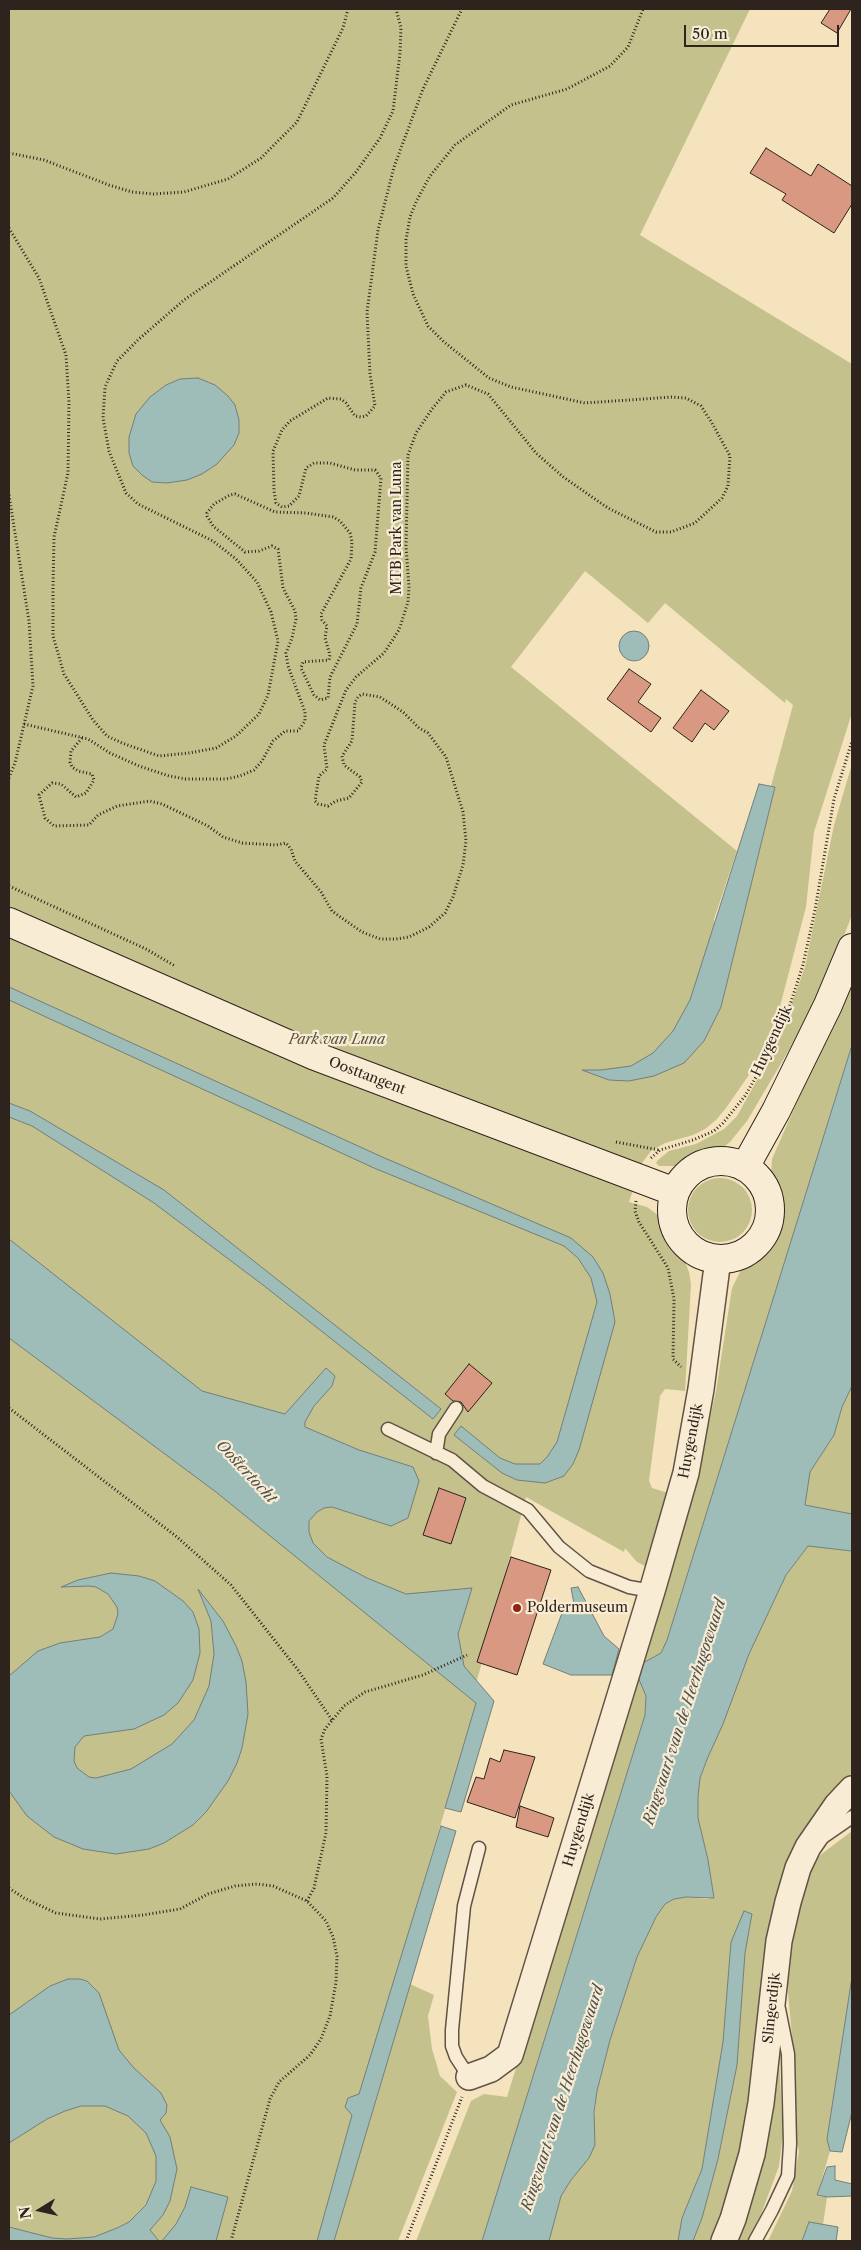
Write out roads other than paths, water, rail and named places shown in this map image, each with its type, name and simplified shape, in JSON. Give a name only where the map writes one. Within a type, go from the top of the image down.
[{"type":"main road","name":"Oosttangent","points":[[9,922],[314,1056],[643,1182],[675,1192]]},
{"type":"main road","points":[[745,1167],[776,1111],[828,1005],[852,948]]},
{"type":"main road","points":[[725,1161],[745,1167],[757,1176],[766,1188],[770,1202],[770,1217],[766,1231],[752,1248],[732,1258],[718,1259],[705,1256],[693,1250],[684,1242],[673,1218],[672,1205],[675,1192],[687,1175],[704,1164],[725,1161]]},
{"type":"street","name":"Huygendijk","points":[[469,2077],[491,2069],[510,2056],[652,1591],[686,1473],[701,1389],[718,1259]]},
{"type":"street","name":"Slingerdijk","points":[[724,2241],[733,2219],[752,2154],[761,2103],[780,1941],[788,1902],[798,1868],[808,1847],[837,1805],[852,1789]]},
{"type":"lane","points":[[436,1452],[438,1434],[456,1408]]},
{"type":"lane","points":[[388,1428],[452,1460],[484,1486],[528,1510],[559,1547],[590,1571],[629,1587],[652,1591]]},
{"type":"lane","points":[[808,1847],[852,1817]]},
{"type":"lane","points":[[469,2077],[456,2057],[452,2046],[452,2030],[464,1906],[479,1848]]},
{"type":"lane","points":[[754,2241],[772,2210],[788,2176],[790,2144],[788,2054],[774,1984]]},
{"type":"water","points":[[198,378],[215,385],[235,405],[239,420],[239,433],[234,445],[217,464],[202,474],[187,480],[167,483],[152,482],[133,466],[129,453],[129,437],[136,414],[150,397],[166,385],[180,379]]},
{"type":"water","points":[[634,631],[644,636],[649,646],[644,656],[634,661],[624,656],[619,646],[624,636]]},
{"type":"water","points":[[759,784],[775,787],[721,1007],[704,1041],[684,1063],[654,1076],[629,1081],[609,1080],[582,1070],[601,1070],[631,1066],[653,1053],[673,1031],[690,1000]]},
{"type":"water","points":[[9,987],[380,1156],[571,1238],[593,1257],[603,1273],[610,1294],[615,1322],[579,1450],[573,1464],[564,1476],[545,1483],[517,1480],[502,1473],[454,1435],[461,1426],[500,1458],[515,1464],[540,1464],[547,1457],[557,1442],[597,1302],[591,1278],[578,1258],[564,1246],[374,1168],[9,1000]]},
{"type":"water","name":"Ringvaart van de Heerhugowaard","points":[[852,1045],[852,1386],[842,1407],[834,1435],[810,1472],[805,1505],[852,1514],[852,1551],[808,1546],[786,1575],[749,1654],[723,1724],[700,1778],[698,1818],[708,1860],[714,1898],[686,1897],[674,1899],[665,1904],[656,1917],[637,1957],[610,2040],[597,2091],[594,2112],[595,2145],[589,2158],[561,2196],[549,2241],[482,2241],[645,1715],[646,1696],[638,1677],[643,1663],[661,1653],[667,1640]]},
{"type":"water","points":[[9,1103],[30,1111],[164,1190],[441,1409],[433,1419],[263,1285],[154,1203],[32,1126],[9,1117]]},
{"type":"water","name":"Oostertocht","points":[[9,1239],[202,1391],[285,1414],[326,1368],[335,1376],[332,1386],[314,1406],[305,1422],[305,1427],[359,1450],[413,1467],[419,1481],[408,1518],[391,1526],[332,1507],[324,1508],[317,1512],[309,1521],[309,1532],[313,1543],[327,1557],[367,1578],[406,1594],[472,1588],[458,1634],[464,1666],[494,1701],[461,1812],[445,1808],[476,1703],[216,1492],[9,1338]]},
{"type":"water","points":[[111,1573],[139,1576],[155,1581],[183,1601],[193,1612],[199,1629],[200,1653],[193,1680],[178,1703],[164,1715],[134,1729],[84,1736],[75,1747],[74,1761],[77,1768],[89,1777],[96,1778],[131,1769],[172,1744],[194,1720],[209,1686],[214,1654],[211,1621],[198,1589],[223,1621],[242,1661],[246,1682],[248,1714],[242,1748],[237,1763],[228,1781],[206,1812],[193,1825],[164,1843],[149,1849],[116,1854],[83,1849],[54,1837],[27,1816],[9,1791],[9,1676],[38,1651],[60,1643],[100,1637],[113,1629],[118,1614],[117,1607],[108,1594],[96,1587],[61,1587],[78,1580]]},
{"type":"water","points":[[578,1587],[604,1636],[619,1649],[612,1675],[571,1675],[543,1664],[562,1613],[575,1609],[571,1588]]},
{"type":"water","points":[[441,1826],[456,1831],[334,2241],[317,2241],[352,2115],[345,2107],[348,2098],[359,2094]]},
{"type":"water","points":[[744,1911],[752,1914],[745,1953],[737,2065],[718,2159],[702,2218],[693,2241],[678,2241],[682,2218],[702,2169],[723,2042],[731,1942]]},
{"type":"water","points":[[852,1977],[852,2112],[842,2152],[830,2151],[827,2139]]},
{"type":"water","points":[[68,1979],[87,1981],[99,1993],[119,2050],[133,2067],[161,2093],[167,2105],[166,2113],[160,2120],[170,2137],[177,2169],[170,2201],[163,2215],[150,2230],[159,2241],[9,2241],[9,2227],[52,2238],[67,2239],[94,2237],[117,2228],[129,2222],[146,2205],[156,2181],[156,2156],[146,2133],[128,2116],[105,2106],[81,2106],[65,2111],[47,2119],[9,2143],[9,2015],[50,1986]]},
{"type":"water","points":[[835,2166],[835,2180],[852,2184],[852,2196],[827,2197],[817,2195],[827,2167]]},
{"type":"water","points":[[191,2187],[228,2197],[216,2241],[162,2241],[176,2224],[185,2207]]},
{"type":"water","points":[[809,2222],[838,2227],[836,2241],[802,2241]]},
{"type":"place","name":"Poldermuseum","points":[[517,1608]]},
{"type":"park label","name":"Park van Luna","points":[[337,1040]]}]
